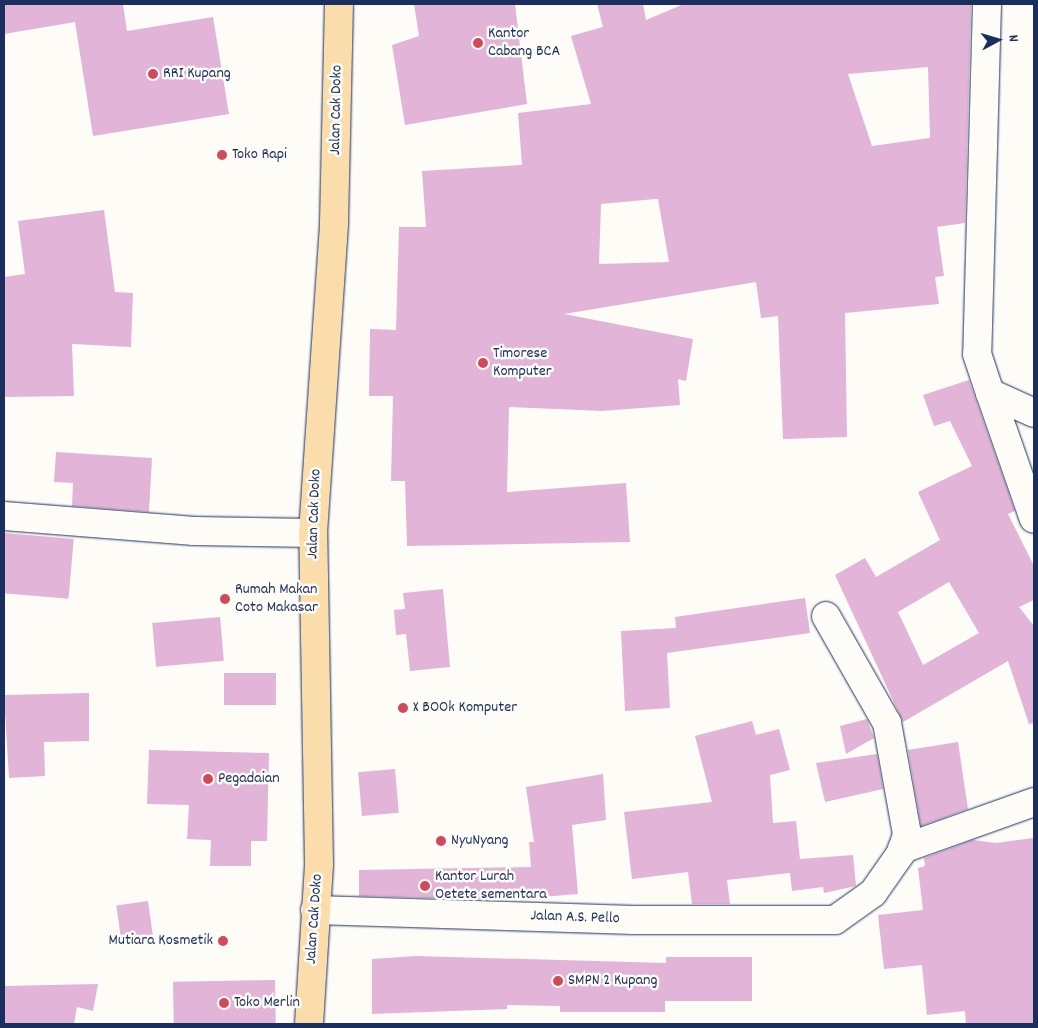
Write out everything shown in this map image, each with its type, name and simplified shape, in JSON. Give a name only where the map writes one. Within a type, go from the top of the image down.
[{"type":"main road","name":"Jalan Cak Doko","points":[[308,1024],[316,910],[313,533],[334,223],[339,4]]},
{"type":"street","points":[[987,4],[977,354],[1034,519]]},
{"type":"street","points":[[990,393],[1034,413]]},
{"type":"street","points":[[4,516],[194,531],[313,533]]},
{"type":"street","points":[[826,616],[887,723],[906,834],[902,848]]},
{"type":"street","points":[[902,848],[1034,802]]},
{"type":"street","name":"Jalan A.S. Pello","points":[[316,910],[634,920],[835,920],[873,893],[902,848]]},
{"type":"building","name":"RRI Kupang","points":[[4,4],[123,4],[127,31],[213,17],[229,114],[93,136],[75,22],[4,34]]},
{"type":"building","points":[[414,4],[515,4],[527,104],[405,125],[392,45],[419,36]]},
{"type":"building","points":[[597,4],[643,4],[646,20],[684,4],[971,4],[965,223],[937,227],[944,276],[935,277],[939,304],[845,313],[847,437],[783,439],[778,316],[761,318],[756,282],[564,314],[693,339],[686,381],[678,379],[680,405],[602,411],[509,407],[507,492],[626,483],[630,542],[407,546],[405,481],[391,481],[393,396],[369,396],[370,329],[396,330],[399,227],[426,227],[422,171],[522,165],[518,113],[591,104],[571,36],[603,27]],"holes":[[[928,67],[930,138],[872,146],[848,74]],[[658,199],[669,262],[599,264],[601,204]]]},
{"type":"building","points":[[104,210],[115,292],[133,293],[131,347],[72,344],[74,396],[4,397],[4,277],[25,274],[18,221]]},
{"type":"building","points":[[969,380],[1015,511],[1008,514],[1034,566],[1034,600],[1019,607],[1034,626],[1034,723],[1029,724],[1008,661],[903,722],[835,575],[865,558],[876,577],[940,540],[918,492],[972,466],[950,421],[934,426],[923,395]],"holes":[[[949,582],[979,633],[923,665],[898,612]]]},
{"type":"building","points":[[56,452],[152,458],[149,512],[72,506],[73,483],[54,482]]},
{"type":"building","points":[[4,533],[74,539],[69,599],[4,593]]},
{"type":"building","points":[[443,589],[450,667],[410,671],[406,634],[396,635],[394,610],[405,609],[403,593]]},
{"type":"building","points":[[805,598],[810,633],[667,653],[670,708],[625,711],[621,631],[676,628],[675,617]]},
{"type":"building","points":[[220,617],[224,661],[156,667],[152,623]]},
{"type":"building","points":[[224,673],[276,673],[276,705],[224,705]]},
{"type":"building","points":[[89,693],[89,741],[44,742],[45,776],[9,778],[4,695]]},
{"type":"building","points":[[867,719],[874,738],[846,754],[840,726]]},
{"type":"building","points":[[752,721],[756,735],[779,729],[790,770],[770,775],[773,823],[796,821],[800,859],[853,855],[856,886],[824,893],[823,887],[792,891],[790,873],[727,880],[730,904],[692,904],[688,872],[632,879],[624,812],[712,802],[695,736]]},
{"type":"building","points":[[958,742],[968,809],[921,826],[908,750]]},
{"type":"building","name":"Pegadaian","points":[[149,750],[269,753],[267,841],[251,841],[251,866],[210,866],[211,840],[187,839],[189,805],[147,804]]},
{"type":"building","points":[[877,754],[883,789],[825,802],[816,763]]},
{"type":"building","points":[[395,769],[399,813],[362,816],[358,772]]},
{"type":"building","points":[[603,774],[606,820],[572,825],[578,894],[506,900],[359,896],[359,870],[531,867],[529,842],[534,842],[526,787]]},
{"type":"building","points":[[1034,838],[1034,1024],[966,1024],[965,1011],[927,1015],[922,965],[884,969],[878,915],[923,910],[918,868],[925,866],[924,858],[973,840],[996,843]]},
{"type":"building","points":[[148,901],[153,936],[121,940],[116,905]]},
{"type":"building","points":[[416,956],[666,963],[666,957],[752,957],[752,1001],[665,1001],[665,1012],[560,1012],[560,1006],[507,1005],[507,1009],[372,1014],[372,959]]},
{"type":"building","name":"Toko Merlin","points":[[275,980],[276,1024],[174,1024],[173,982]]},
{"type":"building","points":[[98,984],[93,1011],[77,1007],[74,1024],[4,1024],[4,986]]},
{"type":"place","name":"Kantor Cabang BCA","points":[[478,43]]},
{"type":"place","name":"RRI Kupang","points":[[153,74]]},
{"type":"place","name":"Toko Rapi","points":[[222,155]]},
{"type":"place","name":"Timorese Komputer","points":[[483,363]]},
{"type":"place","name":"Rumah Makan Coto Makasar","points":[[225,599]]},
{"type":"place","name":"X BOOk Komputer","points":[[403,708]]},
{"type":"place","name":"Pegadaian","points":[[208,779]]},
{"type":"place","name":"NyuNyang","points":[[441,841]]},
{"type":"place","name":"Kantor Lurah Oetete sementara","points":[[425,886]]},
{"type":"place","name":"Mutiara Kosmetik","points":[[223,941]]},
{"type":"place","name":"SMPN 2 Kupang","points":[[558,981]]},
{"type":"place","name":"Toko Merlin","points":[[224,1003]]}]
